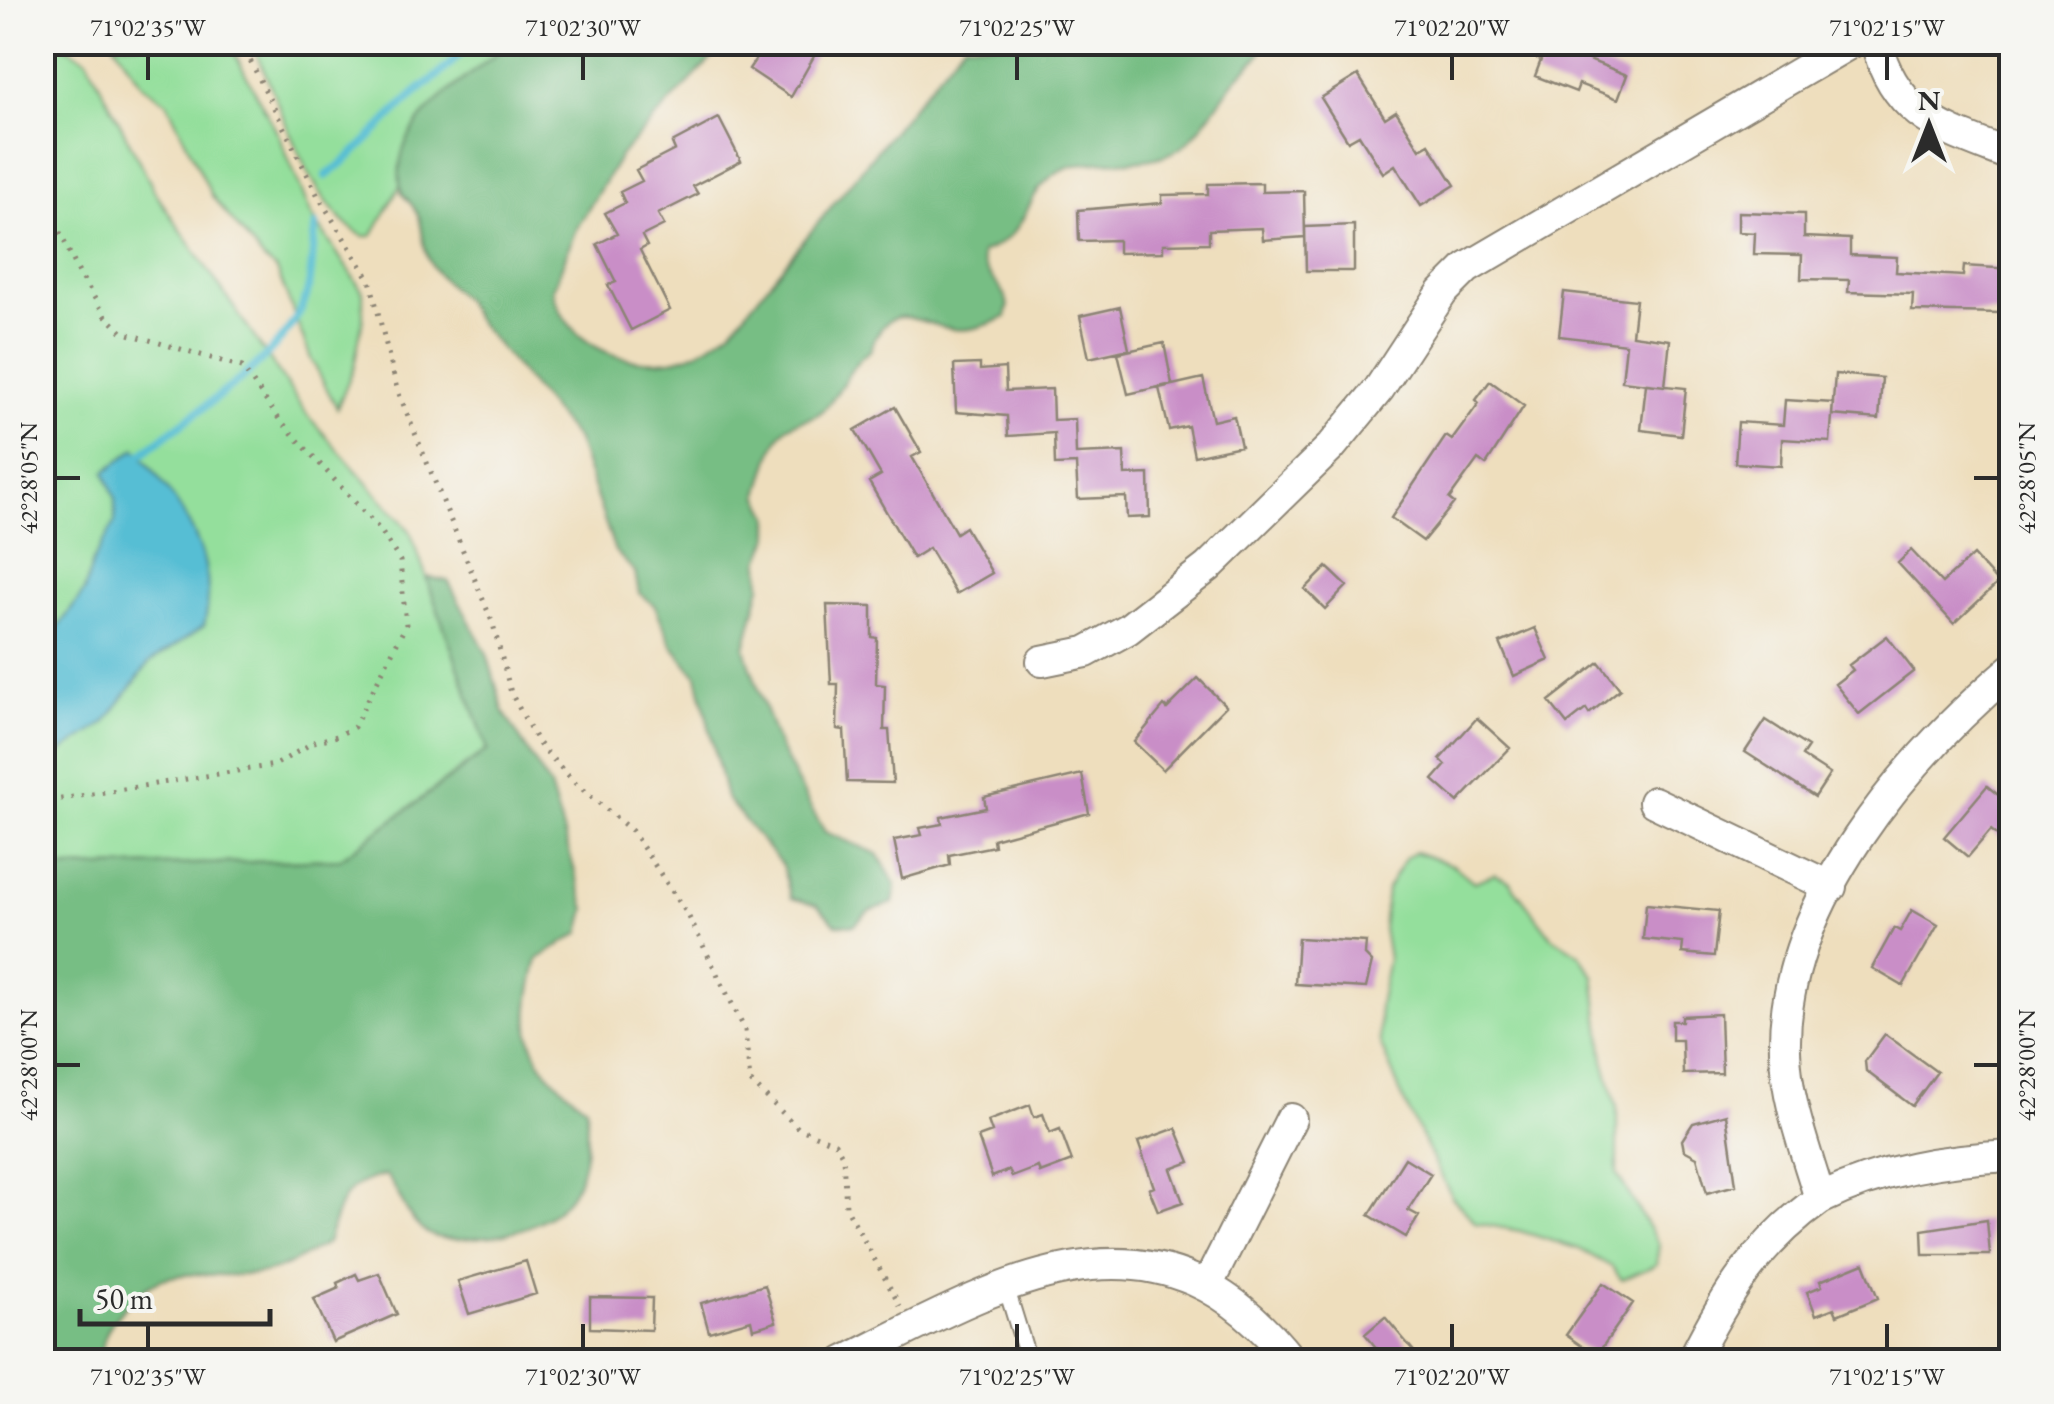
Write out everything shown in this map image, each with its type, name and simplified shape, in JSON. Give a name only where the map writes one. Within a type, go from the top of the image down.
[{"type":"street","points":[[1042,661],[1086,652],[1128,629],[1208,566],[1290,491],[1379,388],[1442,293],[1468,268],[1852,42]]},
{"type":"street","points":[[1876,42],[1885,77],[1904,102],[1951,133],[2012,156]]},
{"type":"street","points":[[1820,1198],[1790,1093],[1785,1048],[1794,978],[1831,887],[1875,811],[1942,732],[2012,669]]},
{"type":"street","points":[[1654,802],[1831,887]]},
{"type":"street","points":[[1207,1286],[1291,1119]]},
{"type":"street","points":[[1692,1362],[1745,1268],[1787,1222],[1820,1198],[1854,1182],[1901,1169],[2012,1156]]},
{"type":"street","points":[[844,1362],[1005,1284],[1052,1268],[1099,1264],[1148,1268],[1207,1286],[1255,1319],[1292,1362]]},
{"type":"lane","points":[[1005,1284],[1029,1362]]},
{"type":"path","points":[[242,42],[318,196],[370,280],[397,388],[492,624],[511,693],[538,743],[574,782],[632,831],[688,915],[744,1030],[750,1080],[798,1128],[835,1143],[843,1157],[846,1206],[912,1328]]},
{"type":"path","points":[[42,194],[80,273],[105,316],[122,332],[242,367],[255,382],[280,419],[393,547],[405,593],[406,625],[354,727],[337,736],[314,742],[275,765],[42,802]]},
{"type":"green space","points":[[42,43],[59,43],[87,59],[156,194],[309,417],[410,531],[488,749],[340,859],[43,869]]},
{"type":"green space","points":[[114,43],[229,43],[280,138],[311,214],[363,292],[363,318],[354,367],[337,408],[311,359],[277,270],[264,260],[212,196],[167,102],[143,86]]},
{"type":"green space","points":[[252,43],[526,43],[405,177],[372,236],[363,236],[344,222],[311,177]]},
{"type":"green space","points":[[508,43],[726,43],[620,156],[575,231],[553,290],[571,327],[603,351],[643,361],[664,361],[691,355],[732,329],[964,43],[1264,43],[1255,60],[1179,149],[1147,160],[1066,168],[1042,186],[1018,227],[998,245],[981,253],[986,270],[1006,299],[1006,317],[960,330],[894,318],[877,334],[870,351],[856,363],[828,405],[817,415],[788,426],[776,442],[759,495],[770,516],[770,537],[760,561],[761,586],[745,647],[778,745],[825,832],[878,854],[896,886],[893,903],[869,911],[854,925],[836,924],[817,905],[791,898],[782,865],[726,798],[697,676],[672,645],[655,606],[639,593],[635,572],[615,551],[577,440],[474,317],[465,301],[433,268],[416,211],[402,194],[400,169],[405,146],[416,126],[450,90]]},
{"type":"green space","points":[[426,577],[448,581],[487,654],[504,713],[550,787],[586,909],[580,933],[538,959],[529,1006],[529,1025],[538,1058],[565,1090],[586,1106],[585,1156],[579,1177],[558,1209],[540,1221],[519,1230],[461,1239],[437,1237],[423,1230],[386,1175],[371,1179],[344,1197],[327,1243],[296,1261],[263,1273],[167,1278],[133,1298],[115,1318],[104,1339],[103,1361],[43,1361],[43,869],[340,859],[488,750]]},
{"type":"green space","points":[[1415,852],[1453,865],[1474,882],[1495,874],[1509,881],[1551,936],[1579,954],[1594,976],[1604,1060],[1617,1108],[1617,1174],[1659,1245],[1656,1265],[1622,1280],[1612,1267],[1579,1249],[1520,1231],[1476,1223],[1452,1197],[1406,1106],[1380,1043],[1379,1005],[1388,959],[1383,929],[1387,889],[1405,858]]},
{"type":"water","points":[[136,448],[181,509],[201,552],[207,575],[204,626],[149,663],[105,723],[43,764],[43,648],[84,592],[93,561],[115,522],[115,497],[105,472]]},
{"type":"building","points":[[767,42],[822,42],[791,97],[749,69]]},
{"type":"building","points":[[1573,42],[1592,50],[1589,60],[1627,75],[1618,99],[1579,84],[1576,92],[1535,76],[1541,60],[1501,44]]},
{"type":"building","points":[[1358,75],[1385,118],[1396,111],[1420,149],[1429,144],[1455,185],[1421,206],[1395,165],[1383,173],[1359,135],[1348,141],[1321,98]]},
{"type":"building","points":[[719,118],[741,161],[693,186],[698,194],[658,214],[664,225],[642,236],[647,246],[640,250],[670,310],[631,330],[608,285],[616,282],[597,244],[617,234],[605,213],[625,203],[620,192],[642,181],[636,170],[675,150],[672,143]]},
{"type":"building","points":[[1262,183],[1262,192],[1304,191],[1305,237],[1263,240],[1262,228],[1209,230],[1209,243],[1163,244],[1163,252],[1118,253],[1118,240],[1079,241],[1078,210],[1162,203],[1162,195],[1208,194],[1208,184]]},
{"type":"building","points":[[1738,212],[1804,214],[1804,237],[1850,239],[1850,255],[1897,257],[1896,272],[1963,276],[1964,266],[2012,269],[2012,306],[2000,305],[2000,313],[1912,311],[1913,294],[1848,292],[1849,280],[1801,279],[1802,255],[1754,254],[1755,233],[1738,232]]},
{"type":"building","points":[[1354,225],[1354,271],[1306,271],[1305,227]]},
{"type":"building","points":[[1564,292],[1636,300],[1632,335],[1670,340],[1665,386],[1622,381],[1626,344],[1559,336]]},
{"type":"building","points":[[1120,307],[1129,349],[1089,358],[1080,316]]},
{"type":"building","points":[[1164,343],[1172,384],[1128,394],[1118,353]]},
{"type":"building","points":[[980,364],[980,370],[1005,368],[1006,391],[1052,389],[1053,420],[1075,419],[1076,454],[1124,452],[1125,475],[1149,474],[1150,517],[1127,518],[1126,497],[1078,499],[1076,464],[1055,465],[1054,433],[1008,436],[1007,416],[956,412],[954,365]]},
{"type":"building","points":[[1835,374],[1882,378],[1879,419],[1832,415]]},
{"type":"building","points":[[1203,378],[1213,421],[1234,416],[1241,446],[1194,456],[1188,426],[1169,430],[1159,388]]},
{"type":"building","points":[[1490,381],[1524,406],[1486,465],[1478,459],[1449,499],[1454,503],[1423,541],[1391,518],[1446,436],[1452,440],[1479,403],[1476,400]]},
{"type":"building","points":[[1646,384],[1686,388],[1681,435],[1641,430]]},
{"type":"building","points":[[1785,400],[1833,403],[1830,442],[1782,439],[1781,466],[1735,463],[1738,422],[1783,425]]},
{"type":"building","points":[[895,407],[921,452],[912,457],[956,533],[965,527],[992,573],[956,594],[929,548],[913,558],[869,482],[881,475],[855,430]]},
{"type":"building","points":[[1911,550],[1942,583],[1973,555],[1998,583],[1954,624],[1898,563]]},
{"type":"building","points":[[1327,567],[1347,586],[1325,609],[1305,589]]},
{"type":"building","points":[[827,605],[872,606],[872,637],[877,638],[876,684],[885,685],[884,730],[889,730],[893,783],[847,782],[844,730],[837,729],[838,684],[831,684]]},
{"type":"building","points":[[1535,628],[1549,660],[1514,676],[1500,643]]},
{"type":"building","points":[[1887,636],[1914,671],[1859,714],[1835,684],[1853,670],[1849,665]]},
{"type":"building","points":[[1599,662],[1620,689],[1589,714],[1586,709],[1567,724],[1549,701]]},
{"type":"building","points":[[1198,678],[1226,706],[1163,770],[1134,742],[1164,706],[1167,709]]},
{"type":"building","points":[[1477,718],[1510,748],[1458,802],[1433,780],[1446,765],[1440,759]]},
{"type":"building","points":[[1766,720],[1808,747],[1802,756],[1830,774],[1815,797],[1745,752]]},
{"type":"building","points":[[1082,774],[1089,813],[993,839],[994,846],[949,855],[950,865],[902,879],[894,840],[922,835],[920,828],[942,824],[941,817],[986,808],[984,797]]},
{"type":"building","points":[[1987,786],[2012,806],[2012,847],[1991,830],[1968,857],[1944,837]]},
{"type":"building","points":[[1646,904],[1719,911],[1714,956],[1682,953],[1683,943],[1643,939]]},
{"type":"building","points":[[1912,910],[1938,925],[1903,986],[1872,968],[1894,928],[1900,931]]},
{"type":"building","points":[[1298,938],[1366,942],[1365,955],[1372,962],[1366,988],[1295,984]]},
{"type":"building","points":[[1720,1014],[1722,1073],[1683,1074],[1682,1040],[1672,1040],[1672,1021],[1682,1021],[1682,1016]]},
{"type":"building","points":[[1885,1034],[1937,1072],[1912,1106],[1866,1071],[1865,1061]]},
{"type":"building","points":[[1030,1105],[1034,1117],[1043,1114],[1050,1133],[1060,1129],[1072,1161],[1040,1173],[1038,1167],[1012,1177],[1009,1170],[992,1177],[978,1137],[992,1132],[988,1121]]},
{"type":"building","points":[[1726,1114],[1736,1185],[1707,1193],[1697,1157],[1684,1150],[1682,1140],[1693,1123]]},
{"type":"building","points":[[1176,1128],[1190,1162],[1171,1169],[1183,1202],[1158,1211],[1138,1142]]},
{"type":"building","points":[[1405,1158],[1431,1174],[1408,1210],[1419,1216],[1406,1237],[1369,1215]]},
{"type":"building","points":[[1987,1220],[1990,1255],[1923,1255],[1922,1230]]},
{"type":"building","points":[[526,1261],[536,1294],[469,1314],[458,1281]]},
{"type":"building","points":[[1864,1263],[1878,1298],[1837,1315],[1834,1308],[1816,1315],[1807,1292],[1822,1286],[1820,1281]]},
{"type":"building","points":[[379,1273],[397,1314],[333,1342],[314,1299],[339,1288],[337,1283],[356,1274],[359,1280]]},
{"type":"building","points":[[1603,1283],[1633,1303],[1596,1356],[1566,1335]]},
{"type":"building","points":[[765,1285],[776,1322],[753,1329],[751,1320],[709,1332],[701,1303]]},
{"type":"building","points":[[590,1297],[652,1298],[651,1330],[590,1328]]},
{"type":"building","points":[[1385,1317],[1423,1362],[1388,1362],[1365,1334]]},
{"type":"waterway","points":[[326,176],[445,69],[468,42]]},
{"type":"waterway","points":[[141,455],[250,371],[287,331],[308,289],[316,225]]}]
